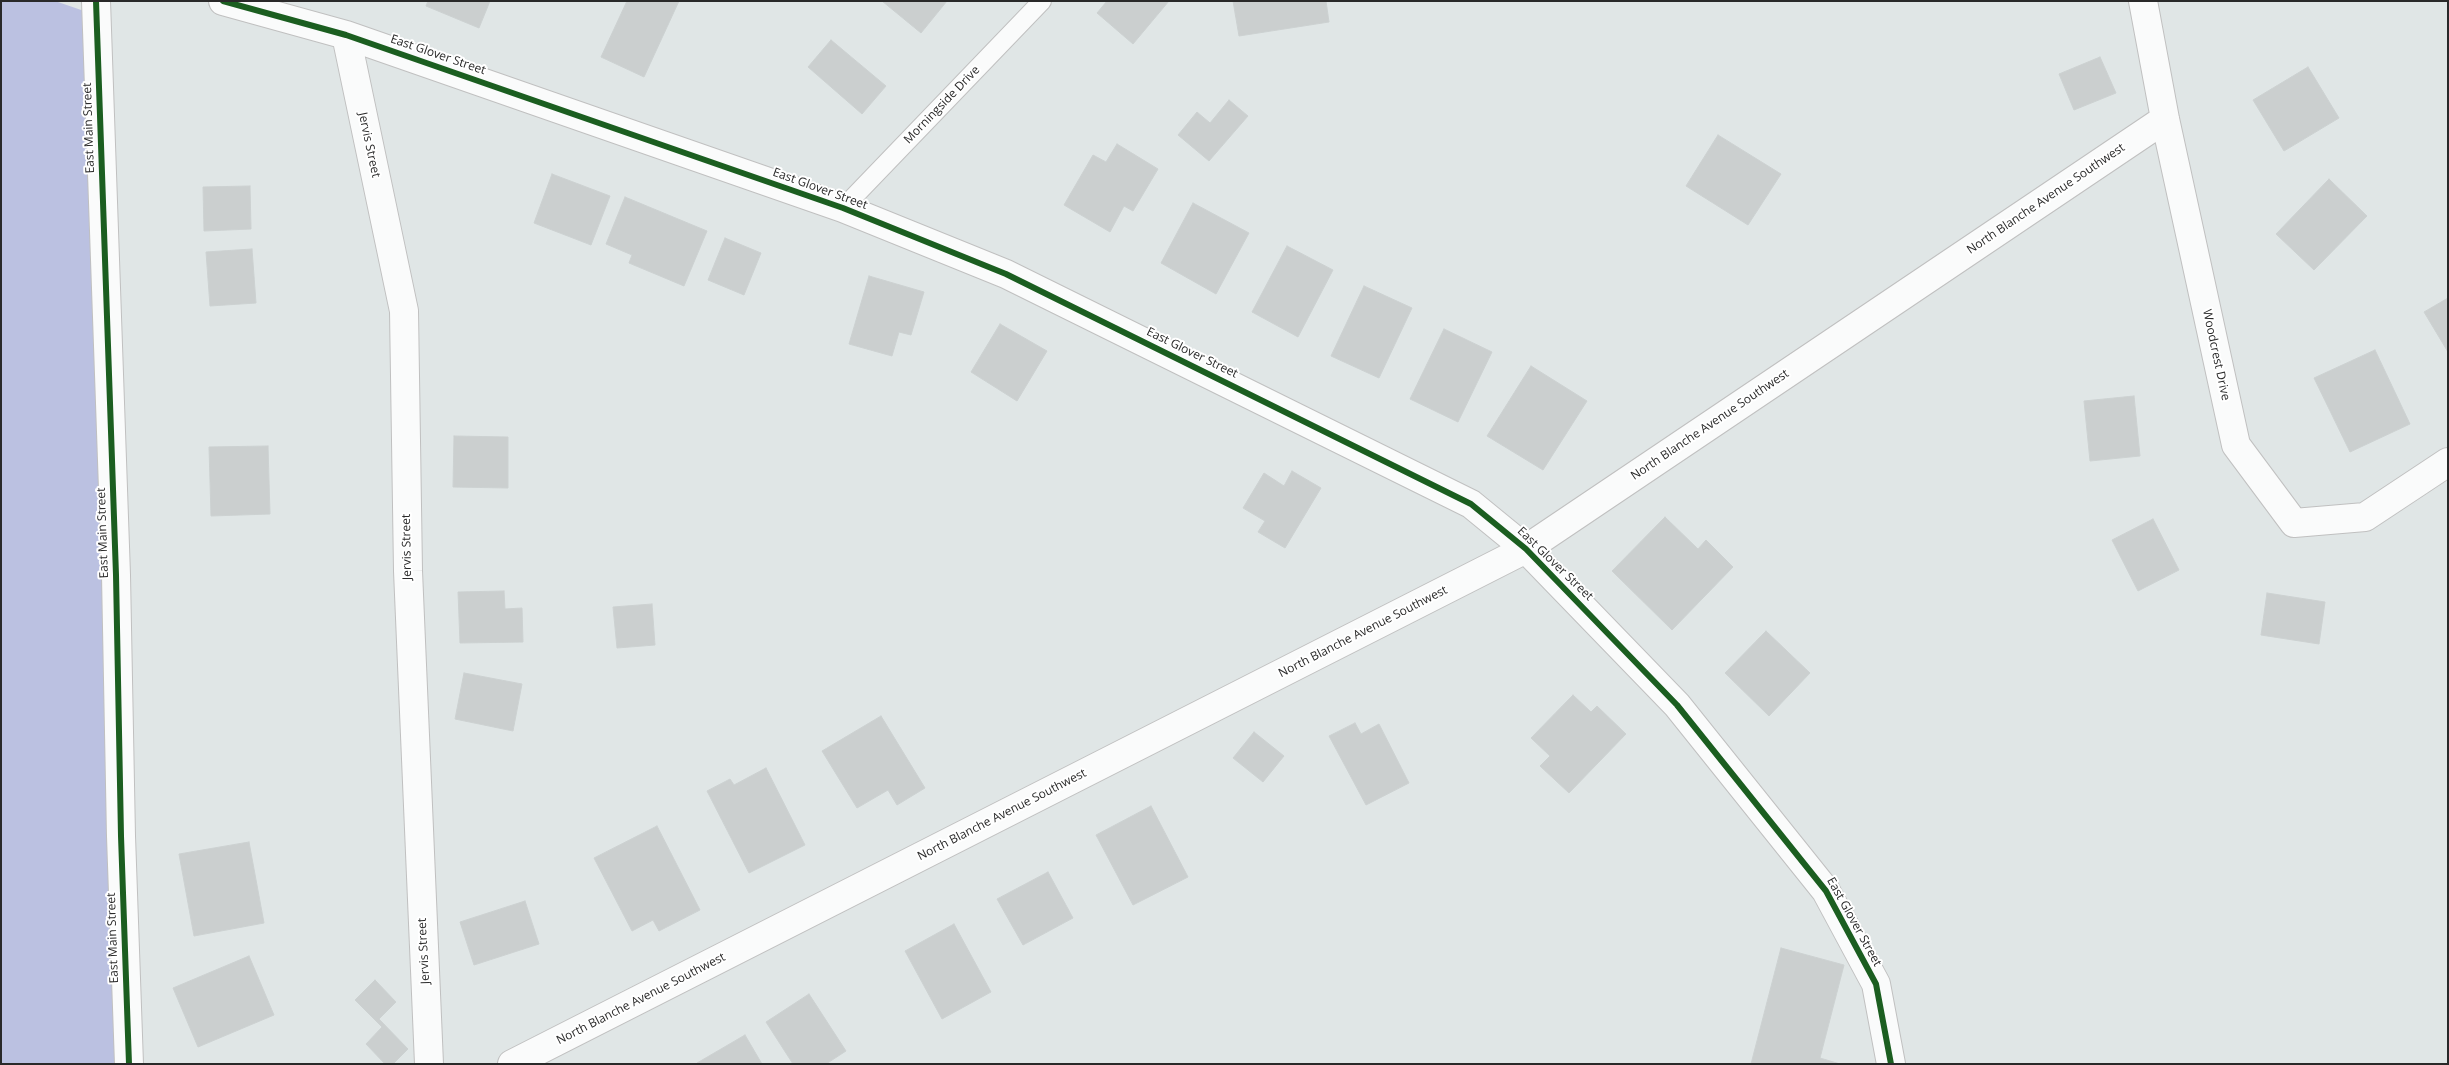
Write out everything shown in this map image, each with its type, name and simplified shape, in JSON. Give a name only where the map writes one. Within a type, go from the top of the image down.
[{"type":"street","name":"East Main Street","points":[[96,1],[116,575],[121,836],[129,1064]]},
{"type":"street","name":"East Glover Street","points":[[223,1],[346,35],[843,208],[1006,274],[1471,504],[1526,549],[1677,704],[1826,890],[1876,984],[1892,1064]]},
{"type":"street","name":"Woodcrest Drive","points":[[2143,1],[2166,119],[2236,445],[2294,523],[2365,516],[2448,462]]},
{"type":"street","name":"Jervis Street","points":[[346,35],[404,311],[408,571],[429,1064]]},
{"type":"street","name":"North Blanche Avenue Southwest","points":[[512,1064],[1526,549],[2166,119]]},
{"type":"lane","name":"Morningside Drive","points":[[843,208],[1042,1]]},
{"type":"shaded area","points":[[1,1],[55,1],[87,12],[118,1064],[1,1064]]},
{"type":"building","points":[[428,1],[490,1],[479,28],[426,6]]},
{"type":"building","points":[[627,1],[679,1],[644,77],[601,57]]},
{"type":"building","points":[[882,1],[947,1],[921,33]]},
{"type":"building","points":[[1107,1],[1169,1],[1133,44],[1097,13]]},
{"type":"building","points":[[1233,1],[1326,1],[1329,22],[1239,36]]},
{"type":"building","points":[[831,40],[886,86],[862,114],[808,67]]},
{"type":"building","points":[[2100,57],[2116,93],[2074,110],[2059,74]]},
{"type":"building","points":[[2308,67],[2339,118],[2284,151],[2253,100]]},
{"type":"building","points":[[1229,100],[1248,116],[1209,161],[1178,135],[1197,112],[1210,123]]},
{"type":"building","points":[[1718,135],[1781,174],[1748,225],[1686,186]]},
{"type":"building","points":[[1117,144],[1158,169],[1133,211],[1124,206],[1110,232],[1064,205],[1093,155],[1106,162]]},
{"type":"building","points":[[552,174],[610,196],[591,245],[534,223]]},
{"type":"building","points":[[2329,179],[2367,216],[2314,270],[2276,234]]},
{"type":"building","points":[[250,186],[251,229],[204,231],[203,187]]},
{"type":"building","points":[[625,197],[707,231],[684,286],[629,263],[632,255],[606,244]]},
{"type":"building","points":[[1193,203],[1249,233],[1216,294],[1161,263]]},
{"type":"building","points":[[725,238],[761,253],[744,295],[708,280]]},
{"type":"building","points":[[1287,246],[1333,270],[1298,337],[1252,312]]},
{"type":"building","points":[[252,249],[256,303],[210,306],[206,252]]},
{"type":"building","points":[[869,276],[924,292],[911,335],[899,332],[892,356],[849,344]]},
{"type":"building","points":[[1364,286],[1412,308],[1379,378],[1331,356]]},
{"type":"building","points":[[2448,298],[2448,352],[2424,312]]},
{"type":"building","points":[[1000,324],[1047,351],[1017,401],[971,372]]},
{"type":"building","points":[[1444,329],[1492,352],[1458,422],[1410,399]]},
{"type":"building","points":[[2375,350],[2410,424],[2350,452],[2314,378]]},
{"type":"building","points":[[1531,366],[1587,401],[1543,470],[1487,436]]},
{"type":"building","points":[[2134,396],[2140,456],[2090,461],[2084,401]]},
{"type":"building","points":[[454,436],[508,437],[508,488],[453,487]]},
{"type":"building","points":[[268,446],[270,514],[211,516],[209,447]]},
{"type":"building","points":[[1292,471],[1321,488],[1285,548],[1258,532],[1265,521],[1243,508],[1264,473],[1284,486]]},
{"type":"building","points":[[1665,517],[1698,549],[1706,540],[1733,567],[1672,630],[1612,571]]},
{"type":"building","points":[[2153,519],[2179,570],[2138,591],[2112,540]]},
{"type":"building","points":[[504,591],[505,609],[522,608],[523,642],[460,643],[458,592]]},
{"type":"building","points":[[2267,593],[2325,602],[2319,644],[2261,635]]},
{"type":"building","points":[[652,604],[655,645],[617,648],[613,607]]},
{"type":"building","points":[[1766,631],[1810,673],[1769,716],[1725,673]]},
{"type":"building","points":[[464,673],[522,684],[513,731],[455,719]]},
{"type":"building","points":[[1573,695],[1591,712],[1597,706],[1626,734],[1569,793],[1540,766],[1550,756],[1531,738]]},
{"type":"building","points":[[881,716],[925,788],[897,805],[888,790],[857,808],[822,751]]},
{"type":"building","points":[[1355,723],[1361,734],[1379,724],[1409,783],[1366,805],[1329,736]]},
{"type":"building","points":[[1254,732],[1284,756],[1263,782],[1233,758]]},
{"type":"building","points":[[766,768],[805,845],[749,873],[707,791],[730,779],[734,785]]},
{"type":"building","points":[[1151,806],[1188,877],[1133,905],[1096,835]]},
{"type":"building","points":[[657,826],[700,910],[659,931],[653,920],[632,931],[594,858]]},
{"type":"building","points":[[249,842],[264,923],[194,936],[179,854]]},
{"type":"building","points":[[1048,872],[1073,918],[1023,945],[997,899]]},
{"type":"building","points":[[525,901],[539,944],[474,965],[460,922]]},
{"type":"building","points":[[954,924],[991,992],[942,1019],[905,951]]},
{"type":"building","points":[[1781,948],[1844,965],[1820,1058],[1840,1064],[1751,1064]]},
{"type":"building","points":[[249,956],[274,1015],[198,1047],[173,988]]},
{"type":"building","points":[[375,980],[396,1002],[379,1019],[408,1049],[393,1064],[385,1064],[366,1044],[382,1027],[355,1000]]},
{"type":"building","points":[[809,994],[846,1051],[826,1064],[793,1064],[766,1022]]},
{"type":"building","points":[[745,1035],[762,1064],[697,1064],[697,1063]]},
{"type":"cycle path","points":[[96,1],[116,575],[121,836],[129,1064]]},
{"type":"cycle path","points":[[223,1],[346,35],[843,208],[1006,274],[1471,504],[1526,549],[1677,705],[1826,891],[1876,984],[1891,1064]]}]
